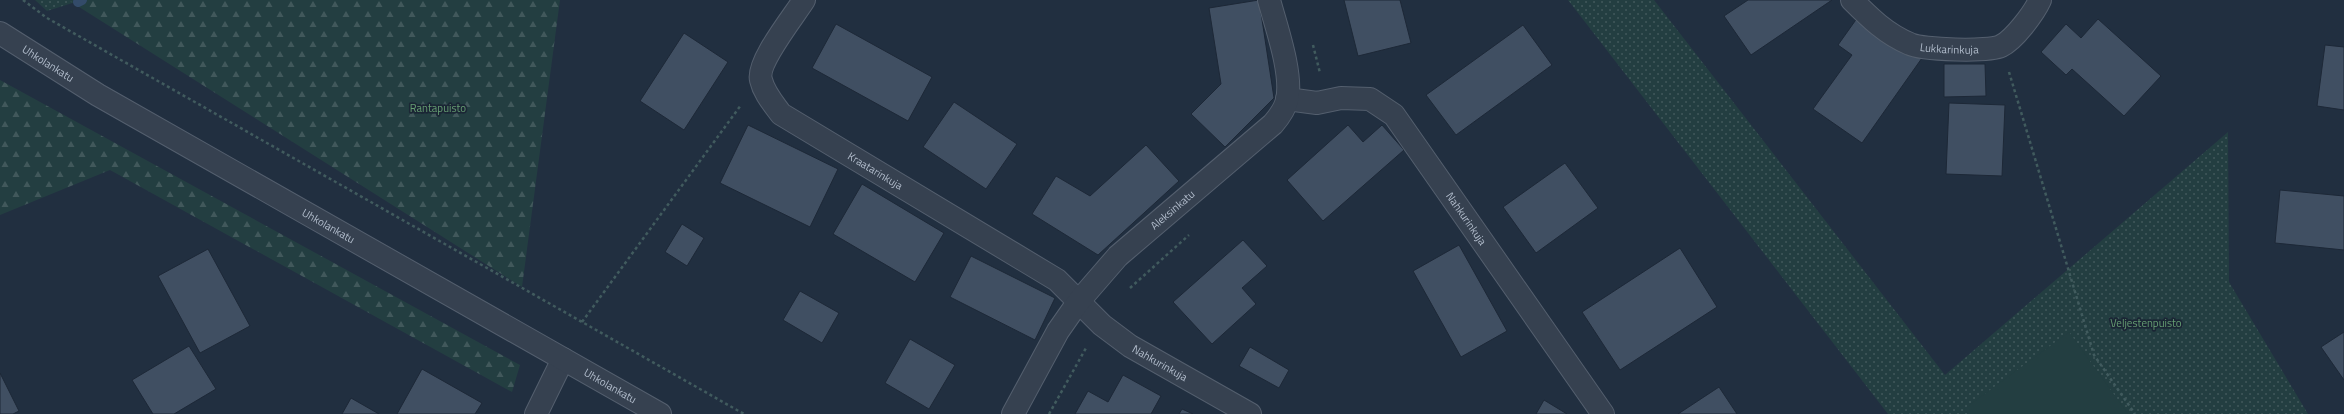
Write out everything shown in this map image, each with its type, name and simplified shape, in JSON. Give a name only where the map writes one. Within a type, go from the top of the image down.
[{"type":"street","points":[[760,78],[765,57],[804,0]]},
{"type":"street","name":"Aleksinkatu","points":[[1013,414],[1058,331],[1078,301],[1118,256],[1273,124],[1281,115],[1287,100],[1286,66],[1269,0]]},
{"type":"street","name":"Lukkarinkuja","points":[[1852,0],[1884,31],[1912,45],[1967,50],[2001,46]]},
{"type":"street","points":[[2001,46],[2033,16],[2040,0]]},
{"type":"street","name":"Uhkolankatu","points":[[0,33],[105,99],[660,414]]},
{"type":"street","name":"Kraatarinkuja","points":[[760,78],[767,97],[781,114],[1056,280],[1078,301]]},
{"type":"street","name":"Nahkurinkuja","points":[[1287,100],[1316,103],[1341,98],[1370,99],[1394,115],[1603,414]]},
{"type":"street","name":"Nahkurinkuja","points":[[1078,301],[1102,325],[1130,346],[1250,414]]},
{"type":"street","points":[[536,414],[563,359]]},
{"type":"path","points":[[23,0],[47,18],[744,414]]},
{"type":"path","points":[[2001,46],[2094,355],[2135,414]]},
{"type":"path","points":[[582,322],[760,78]]},
{"type":"green space","points":[[35,0],[82,0],[47,11]]},
{"type":"green space","name":"Rantapuisto","points":[[68,0],[560,0],[522,287]]},
{"type":"green space","name":"Veljestenpuisto","points":[[1568,0],[1654,0],[1945,375],[2228,132],[2229,282],[2308,414],[1888,414]]},
{"type":"green space","points":[[0,80],[520,365],[512,392],[110,170],[0,215]]},
{"type":"green space","points":[[2069,332],[2128,414],[1968,414],[1964,409]]},
{"type":"building","points":[[1259,0],[1274,98],[1225,147],[1191,114],[1221,84],[1209,8]]},
{"type":"building","points":[[1344,0],[1400,0],[1411,43],[1358,56]]},
{"type":"building","points":[[1748,0],[1832,0],[1751,55],[1724,16]]},
{"type":"building","points":[[1860,14],[1922,58],[1862,143],[1813,109],[1852,55],[1838,45]]},
{"type":"building","points":[[2098,19],[2161,76],[2124,116],[2072,69],[2066,75],[2041,52],[2066,24],[2081,38]]},
{"type":"building","points":[[836,24],[932,77],[908,121],[812,68]]},
{"type":"building","points":[[1523,25],[1552,65],[1456,135],[1426,95]]},
{"type":"building","points":[[684,33],[728,62],[684,130],[640,101]]},
{"type":"building","points":[[2325,45],[2344,47],[2344,110],[2317,106]]},
{"type":"building","points":[[1944,64],[1985,64],[1986,96],[1944,97]]},
{"type":"building","points":[[954,102],[1017,144],[986,189],[923,147]]},
{"type":"building","points":[[1949,103],[2005,105],[2002,176],[1946,174]]},
{"type":"building","points":[[748,125],[838,169],[810,227],[720,183]]},
{"type":"building","points":[[1348,125],[1363,142],[1382,125],[1404,150],[1323,221],[1287,180]]},
{"type":"building","points":[[1146,145],[1179,181],[1098,255],[1032,214],[1056,176],[1090,196]]},
{"type":"building","points":[[1565,163],[1598,208],[1536,253],[1503,207]]},
{"type":"building","points":[[862,184],[944,233],[915,282],[833,234]]},
{"type":"building","points":[[2280,190],[2344,196],[2344,250],[2275,243]]},
{"type":"building","points":[[682,224],[704,238],[687,266],[665,252]]},
{"type":"building","points":[[1243,240],[1267,266],[1242,288],[1256,304],[1212,344],[1173,302]]},
{"type":"building","points":[[1459,245],[1507,331],[1461,357],[1413,271]]},
{"type":"building","points":[[1680,248],[1717,307],[1620,370],[1582,312]]},
{"type":"building","points":[[208,249],[250,326],[200,353],[158,276]]},
{"type":"building","points":[[971,256],[1055,298],[1035,340],[950,297]]},
{"type":"building","points":[[800,291],[839,313],[822,343],[783,320]]},
{"type":"building","points":[[2344,332],[2344,380],[2321,347]]},
{"type":"building","points":[[910,339],[955,365],[929,409],[885,383]]},
{"type":"building","points":[[189,346],[216,389],[174,414],[153,414],[132,380]]},
{"type":"building","points":[[1250,347],[1289,370],[1279,388],[1239,366]]},
{"type":"building","points":[[422,369],[482,403],[475,414],[397,414]]},
{"type":"building","points":[[0,373],[19,411],[13,414],[0,414]]},
{"type":"building","points":[[1123,375],[1161,396],[1151,414],[1075,414],[1088,391],[1108,402]]},
{"type":"building","points":[[1719,387],[1737,414],[1678,414]]},
{"type":"building","points":[[351,398],[379,414],[342,414]]},
{"type":"building","points":[[1544,400],[1567,414],[1536,414]]},
{"type":"building","points":[[1182,409],[1193,414],[1179,414]]},
{"type":"waterway","points":[[78,2],[82,0]]}]
